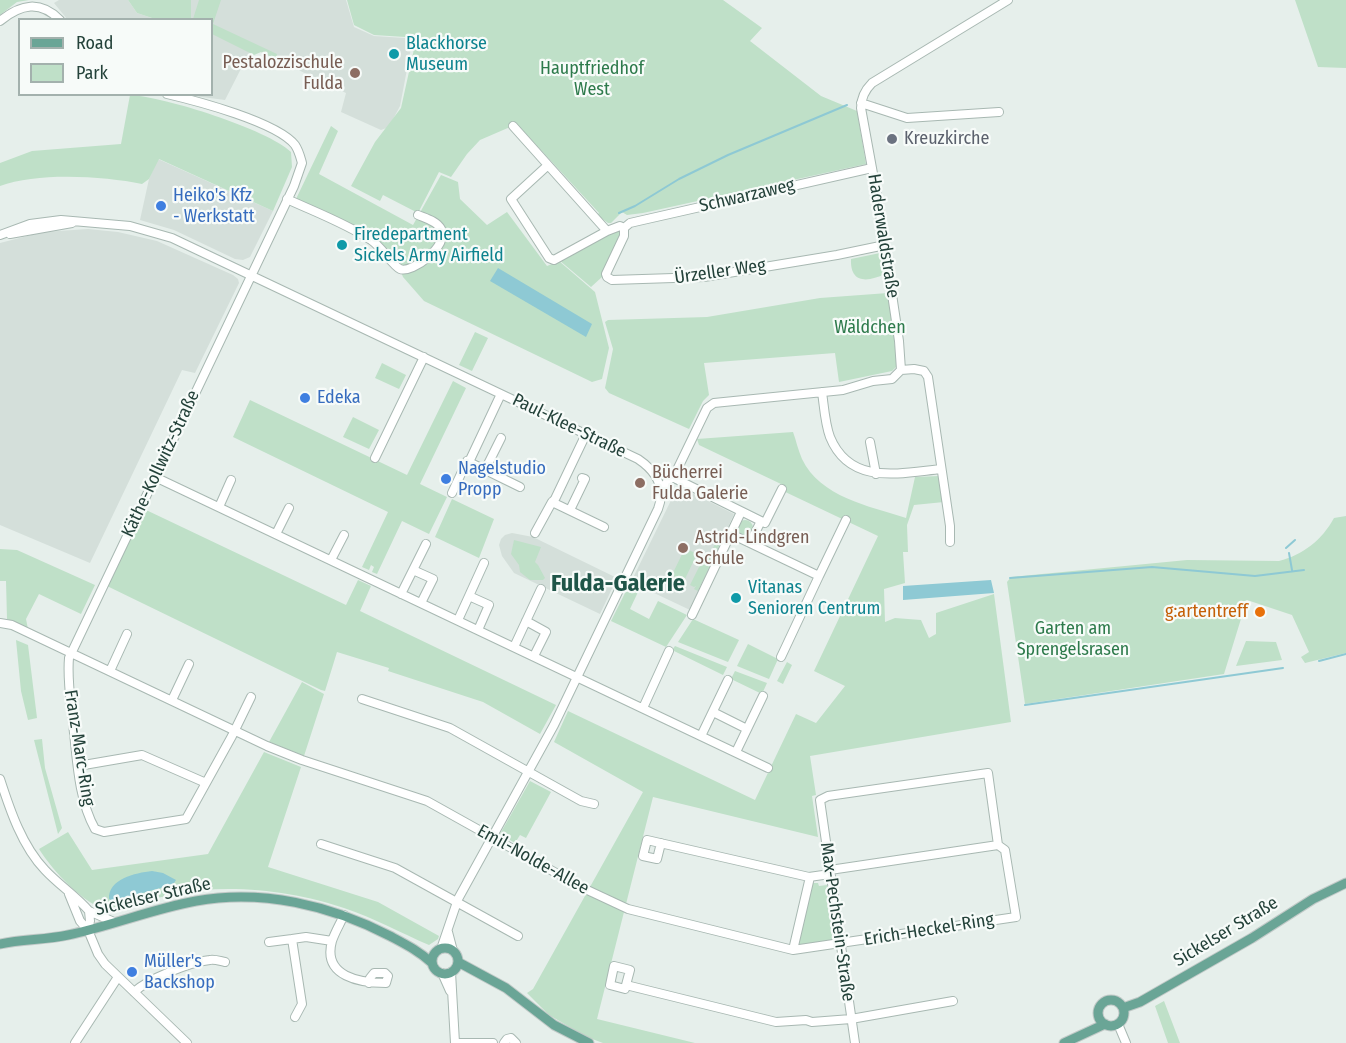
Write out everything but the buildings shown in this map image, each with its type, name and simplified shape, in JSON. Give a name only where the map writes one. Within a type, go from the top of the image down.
[{"type":"main road","name":"Sickelser Straße","points":[[1123,1008],[1140,1002],[1252,938],[1313,899],[1346,883]]},
{"type":"main road","name":"Sickelser Straße","points":[[0,944],[17,940],[67,936],[176,905],[217,898],[284,900],[344,915],[414,949],[432,963]]},
{"type":"main road","points":[[451,969],[453,951],[446,948],[439,950],[433,957],[432,963],[436,970],[476,972],[506,988],[554,1025],[589,1043]]},
{"type":"main road","name":"Sickelser Straße","points":[[414,949],[439,950]]},
{"type":"main road","points":[[1064,1043],[1105,1024],[1118,1024],[1123,1018],[1123,1008],[1116,1001],[1108,1000],[1102,1003],[1098,1014],[1083,1034]]},
{"type":"main road","points":[[1098,1014],[1105,1024]]},
{"type":"street","points":[[999,112],[907,118],[861,103],[866,89],[872,83],[1008,0]]},
{"type":"street","points":[[0,21],[23,6],[36,3],[46,7],[58,18]]},
{"type":"street","name":"Käthe-Kollwitz-Straße","points":[[71,653],[302,163],[299,153],[290,140],[272,129],[234,114],[174,96]]},
{"type":"street","name":"Haderwaldstraße","points":[[861,103],[885,245],[901,370]]},
{"type":"street","points":[[513,126],[607,231]]},
{"type":"street","name":"Schwarzaweg","points":[[547,166],[511,199],[549,258],[554,261],[607,231],[620,226],[624,228],[630,223],[872,168]]},
{"type":"street","points":[[287,199],[369,238],[383,249],[394,264],[401,269],[417,264],[441,245],[443,236],[441,229],[432,221],[418,215]]},
{"type":"street","name":"Paul-Klee-Straße","points":[[1,235],[59,227],[75,222],[130,226],[155,232],[251,274],[638,459],[651,470],[661,489]]},
{"type":"street","name":"Ürzeller Weg","points":[[624,228],[624,236],[606,274],[612,280],[704,277],[885,245]]},
{"type":"street","points":[[375,458],[424,357]]},
{"type":"street","points":[[439,950],[448,932],[456,903],[554,725],[655,516],[661,489],[672,477],[707,408],[714,403],[843,390],[873,381],[892,379],[901,370],[924,371],[928,377],[950,542]]},
{"type":"street","points":[[822,392],[828,430],[836,448],[852,465],[876,474],[941,469]]},
{"type":"street","points":[[452,493],[501,394]]},
{"type":"street","points":[[535,533],[555,499],[586,434]]},
{"type":"street","points":[[485,470],[501,438]]},
{"type":"street","points":[[870,442],[876,474]]},
{"type":"street","points":[[469,462],[520,486]]},
{"type":"street","points":[[155,477],[768,768]]},
{"type":"street","points":[[657,479],[672,477],[765,523],[782,489]]},
{"type":"street","points":[[570,510],[585,479],[582,478]]},
{"type":"street","points":[[219,507],[231,480]]},
{"type":"street","points":[[552,502],[604,527]]},
{"type":"street","points":[[276,534],[289,508]]},
{"type":"street","points":[[692,615],[741,512]]},
{"type":"street","points":[[780,657],[846,520]]},
{"type":"street","points":[[750,543],[760,521]]},
{"type":"street","points":[[731,534],[819,576]]},
{"type":"street","points":[[331,560],[344,535]]},
{"type":"street","points":[[401,594],[426,544]]},
{"type":"street","points":[[458,620],[484,563]]},
{"type":"street","points":[[413,570],[433,579],[421,603]]},
{"type":"street","points":[[514,647],[541,590]]},
{"type":"street","points":[[469,596],[489,605],[478,630]]},
{"type":"street","points":[[526,621],[546,632],[534,656]]},
{"type":"street","name":"Emil-Nolde-Allee","points":[[0,622],[6,622],[302,760],[419,798],[583,888],[628,909],[793,950],[841,944]]},
{"type":"street","points":[[110,671],[127,634]]},
{"type":"street","points":[[643,708],[669,651]]},
{"type":"street","name":"Franz-Marc-Ring","points":[[71,653],[68,676],[78,766],[91,822],[99,832],[186,819],[235,730]]},
{"type":"street","points":[[172,700],[189,664]]},
{"type":"street","points":[[701,736],[728,680]]},
{"type":"street","points":[[736,752],[763,696]]},
{"type":"street","points":[[235,730],[251,697]]},
{"type":"street","points":[[362,699],[450,728],[581,801],[594,804]]},
{"type":"street","points":[[713,712],[747,729]]},
{"type":"street","points":[[78,766],[142,755],[206,783]]},
{"type":"street","name":"Erich-Heckel-Ring","points":[[820,800],[828,796],[988,772],[1000,846],[1005,852],[1016,917],[841,944]]},
{"type":"street","points":[[0,779],[31,852],[43,869],[69,894],[80,901],[88,911],[90,921],[88,930]]},
{"type":"street","name":"Max-Pechstein-Straße","points":[[820,800],[855,1043]]},
{"type":"street","points":[[661,843],[810,877],[1000,846]]},
{"type":"street","points":[[321,844],[394,868],[518,936]]},
{"type":"street","points":[[793,950],[810,877]]},
{"type":"street","points":[[69,894],[80,921],[88,930],[98,954],[118,977],[187,1043]]},
{"type":"street","points":[[88,911],[114,922]]},
{"type":"street","points":[[344,915],[332,941],[331,955],[338,969],[350,979],[369,983]]},
{"type":"street","points":[[448,932],[453,951]]},
{"type":"street","points":[[269,942],[306,938],[332,941]]},
{"type":"street","points":[[292,939],[302,1004],[295,1017]]},
{"type":"street","points":[[134,992],[148,981],[163,975],[211,960],[225,962]]},
{"type":"street","points":[[451,969],[455,1043],[493,1043]]},
{"type":"street","points":[[75,1043],[118,977]]},
{"type":"street","points":[[626,985],[776,1022],[851,1019],[953,1001]]},
{"type":"street","points":[[1118,1024],[1126,1043]]},
{"type":"street","points":[[504,1043],[511,1038],[516,1043]]},
{"type":"shaded area","points":[[59,0],[128,0],[137,13],[152,18],[66,18],[54,3]]},
{"type":"shaded area","name":"Pestalozzischule Fulda","points":[[191,0],[346,0],[354,27],[374,36],[405,38],[412,43],[400,106],[389,127],[381,130],[341,112],[346,93],[261,52],[249,53],[225,100],[195,96],[213,96],[213,18],[191,18]]},
{"type":"shaded area","points":[[158,159],[273,211],[250,257],[243,260],[235,259],[174,230],[140,220],[149,179]]},
{"type":"shaded area","points":[[88,229],[118,232],[157,241],[233,275],[239,283],[195,373],[182,370],[90,563],[0,525],[0,243],[43,232]]},
{"type":"shaded area","name":"Astrid-Lindgren Schule","points":[[678,486],[734,514],[690,610],[631,582]]},
{"type":"shaded area","points":[[512,533],[533,537],[617,578],[600,614],[514,573],[502,556],[499,545],[505,535]]},
{"type":"green space","points":[[0,0],[29,0],[17,2],[0,15]]},
{"type":"green space","points":[[128,0],[191,0],[191,18],[152,18],[137,13]]},
{"type":"green space","points":[[199,0],[221,0],[213,24],[213,18],[193,18]]},
{"type":"green space","name":"Hauptfriedhof West","points":[[347,0],[723,0],[762,28],[750,41],[821,96],[857,111],[866,164],[643,213],[627,215],[622,212],[611,223],[608,223],[597,215],[599,213],[517,124],[480,140],[451,177],[439,172],[418,213],[383,195],[380,201],[351,186],[375,142],[401,108],[414,49],[412,42],[405,37],[374,35],[354,25]]},
{"type":"green space","points":[[1295,0],[1346,0],[1346,68],[1318,67]]},
{"type":"green space","points":[[213,24],[277,54],[276,59],[261,52],[254,55],[213,34]]},
{"type":"green space","points":[[130,96],[146,97],[215,116],[261,134],[291,152],[292,167],[273,211],[159,159],[149,179],[142,184],[90,177],[51,177],[0,186],[0,163],[32,151],[121,144]]},
{"type":"green space","points":[[331,126],[338,131],[319,174],[413,225],[441,175],[458,182],[460,199],[487,225],[507,212],[547,266],[559,261],[595,292],[609,348],[602,379],[592,382],[424,301],[403,277],[397,262],[381,243],[357,228],[296,199]]},
{"type":"green space","points":[[615,230],[621,235],[602,277],[591,287],[559,260]]},
{"type":"green space","points":[[880,253],[885,274],[872,279],[857,277],[851,267],[851,259]]},
{"type":"green space","name":"Wäldchen","points":[[888,293],[897,362],[897,366],[892,371],[839,382],[835,353],[704,363],[709,395],[703,401],[689,429],[609,393],[605,388],[613,349],[605,322],[608,320],[707,317],[820,298]]},
{"type":"green space","points":[[475,332],[488,338],[472,371],[459,365]]},
{"type":"green space","points":[[382,363],[406,375],[399,389],[375,378]]},
{"type":"green space","points":[[453,381],[466,388],[420,484],[447,497],[429,534],[402,521],[377,574],[372,572],[374,567],[371,565],[369,570],[362,567],[388,512],[233,437],[250,400],[407,475]]},
{"type":"green space","points":[[353,417],[379,430],[369,449],[343,437]]},
{"type":"green space","points":[[793,432],[802,459],[821,483],[847,498],[906,518],[915,477],[939,476],[944,502],[914,505],[907,525],[908,552],[903,552],[905,583],[884,589],[885,622],[895,618],[921,620],[929,638],[936,634],[936,613],[994,594],[1011,722],[810,756],[816,795],[812,796],[818,837],[653,797],[597,1019],[695,1043],[603,1043],[587,1037],[549,1015],[527,993],[533,989],[643,792],[554,742],[568,711],[755,800],[796,714],[816,723],[845,686],[814,671],[878,536],[779,489],[781,484],[699,445],[697,439]]},
{"type":"green space","points":[[452,499],[494,519],[479,558],[435,537]]},
{"type":"green space","points":[[144,509],[346,605],[358,580],[371,586],[360,611],[556,705],[540,734],[483,702],[337,652],[325,691],[321,690],[107,586]]},
{"type":"green space","name":"Garten am Sprengelsrasen","points":[[1346,516],[1346,653],[1305,663],[1301,657],[1309,652],[1292,615],[1247,600],[1238,605],[1244,609],[1224,674],[1025,704],[1007,582],[1011,577],[1187,560],[1279,561],[1304,551],[1318,540],[1334,518]]},
{"type":"green space","points":[[742,520],[748,520],[753,528],[751,534],[742,536],[737,531],[737,525]]},
{"type":"green space","points":[[514,540],[541,547],[535,562],[545,578],[543,580],[530,580],[520,572],[519,565],[511,554]]},
{"type":"green space","points":[[717,540],[721,542],[698,591],[694,589],[696,586],[690,585],[703,559],[707,560]]},
{"type":"green space","points":[[685,548],[697,554],[684,581],[672,575]]},
{"type":"green space","points":[[0,549],[17,550],[95,585],[81,614],[39,594],[26,619],[28,629],[7,619],[6,581],[0,581]]},
{"type":"green space","points":[[628,587],[638,592],[630,609],[649,619],[658,601],[687,615],[666,647],[611,621]]},
{"type":"green space","points":[[693,619],[739,640],[728,662],[678,642]]},
{"type":"green space","points":[[16,640],[28,645],[37,718],[28,720],[21,691]]},
{"type":"green space","points":[[1246,641],[1276,642],[1282,660],[1236,666]]},
{"type":"green space","points":[[748,644],[778,659],[769,679],[737,666]]},
{"type":"green space","points":[[675,646],[727,667],[723,675],[672,650]]},
{"type":"green space","points":[[787,662],[792,665],[783,684],[777,681]]},
{"type":"green space","points":[[735,671],[767,683],[762,694],[731,679]]},
{"type":"green space","points":[[302,682],[324,694],[304,756],[269,742]]},
{"type":"green space","points":[[42,739],[45,768],[62,828],[58,834],[34,740]]},
{"type":"green space","points":[[264,752],[301,767],[268,867],[378,902],[439,936],[438,939],[429,945],[377,921],[325,902],[283,893],[239,889],[196,891],[109,911],[79,894],[52,867],[39,849],[68,832],[92,870],[208,854]]},
{"type":"green space","points":[[530,781],[551,792],[526,838],[520,835],[515,843],[500,834]]},
{"type":"green space","points":[[812,883],[818,883],[819,886],[827,885],[841,944],[793,950]]},
{"type":"green space","points":[[1164,1001],[1180,1043],[1168,1043],[1155,1006]]},
{"type":"water","points":[[498,268],[592,324],[586,337],[490,281]]},
{"type":"water","points":[[991,580],[994,593],[903,600],[903,586]]},
{"type":"water","points":[[152,871],[163,873],[176,880],[168,886],[113,901],[109,899],[113,886],[124,878]]},
{"type":"waterway","points":[[619,213],[679,179],[728,155],[847,105]]},
{"type":"waterway","points":[[1286,548],[1295,540]]},
{"type":"waterway","points":[[1289,553],[1292,570]]},
{"type":"waterway","points":[[1010,578],[1152,567],[1255,576],[1304,570]]},
{"type":"waterway","points":[[1319,661],[1346,654]]},
{"type":"waterway","points":[[1025,705],[1283,668]]},
{"type":"place","name":"Blackhorse Museum","points":[[394,54]]},
{"type":"place","name":"Pestalozzischule Fulda","points":[[355,73]]},
{"type":"place","name":"Kreuzkirche","points":[[892,139]]},
{"type":"place","name":"Heiko's Kfz - Werkstatt","points":[[161,206]]},
{"type":"place","name":"Firedepartment Sickels Army Airfield","points":[[342,245]]},
{"type":"place","name":"Edeka","points":[[305,398]]},
{"type":"place","name":"Nagelstudio Propp","points":[[446,479]]},
{"type":"place","name":"Bücherrei Fulda Galerie","points":[[640,483]]},
{"type":"place","name":"Astrid-Lindgren Schule","points":[[683,548]]},
{"type":"place","name":"Vitanas Senioren Centrum","points":[[736,598]]},
{"type":"place","name":"g:artentreff","points":[[1260,612]]},
{"type":"place","name":"Müller's Backshop","points":[[132,972]]},
{"type":"district","name":"Fulda-Galerie","points":[[618,584]]}]
